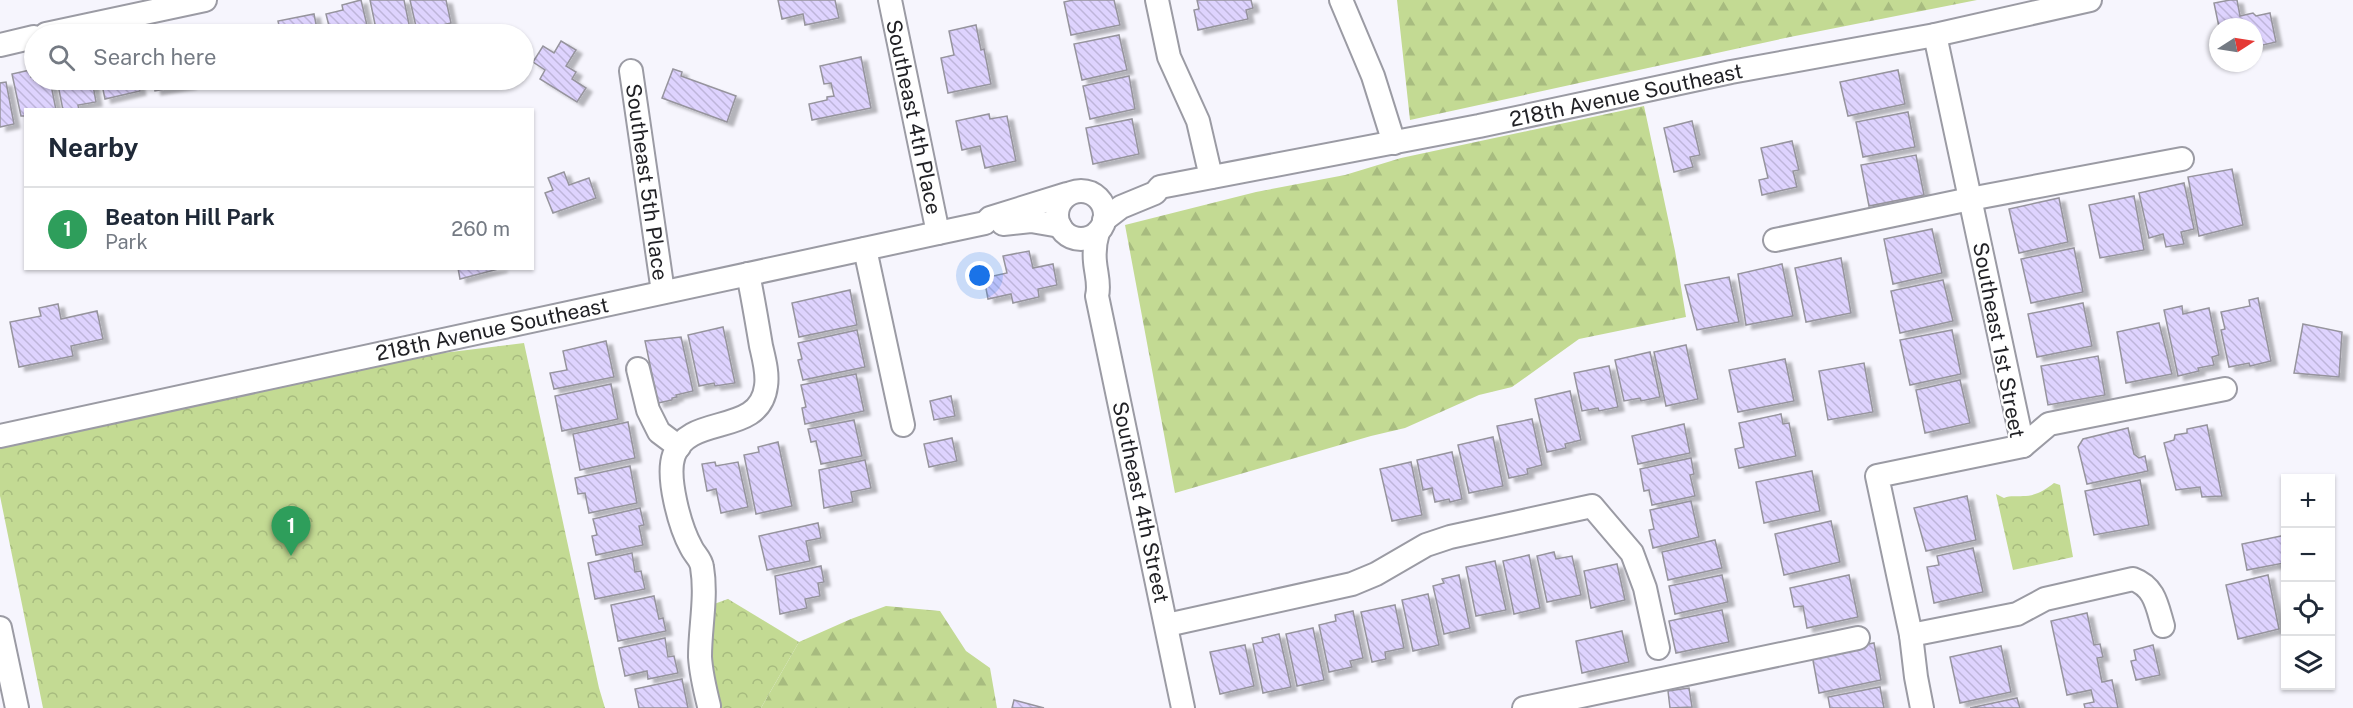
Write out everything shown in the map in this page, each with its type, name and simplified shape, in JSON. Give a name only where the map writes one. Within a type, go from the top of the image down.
[{"type":"street","points":[[93,24],[205,0]]},
{"type":"street","name":"Southeast 4th Place","points":[[890,0],[938,233]]},
{"type":"street","points":[[1157,0],[1169,57],[1198,121],[1211,177]]},
{"type":"street","points":[[1341,0],[1373,76],[1394,143]]},
{"type":"street","name":"218th Avenue Southeast","points":[[1090,193],[1124,190],[1151,183],[1160,187],[1394,143],[1731,72],[1935,35],[2090,0]]},
{"type":"street","name":"Southeast 1st Street","points":[[1922,708],[1911,635],[1877,476],[2022,446],[1935,35]]},
{"type":"street","points":[[0,45],[24,39]]},
{"type":"street","name":"Southeast 5th Place","points":[[631,71],[663,292]]},
{"type":"street","points":[[1775,240],[1970,199],[2182,159]]},
{"type":"street","name":"218th Avenue Southeast","points":[[1101,226],[1121,207],[1155,193],[1160,187]]},
{"type":"street","points":[[1082,191],[1090,193],[1103,207],[1101,226],[1081,240],[1066,232],[1059,207],[1067,194],[1082,191]]},
{"type":"street","name":"218th Avenue Southeast","points":[[985,223],[990,218],[1067,194]]},
{"type":"street","name":"218th Avenue Southeast","points":[[0,436],[985,223],[994,226],[1031,221],[1066,232]]},
{"type":"street","name":"Southeast 4th Street","points":[[1101,226],[1095,246],[1099,287],[1097,296],[1183,708]]},
{"type":"street","name":"Southeast 4th Street","points":[[1066,232],[1090,291],[1097,296]]},
{"type":"street","points":[[865,249],[903,424]]},
{"type":"street","points":[[709,706],[701,670],[704,602],[702,564],[691,548],[684,529],[670,471],[679,447],[694,433],[744,417],[759,403],[766,389],[766,369],[748,274]]},
{"type":"street","points":[[638,369],[648,410],[659,432],[679,447]]},
{"type":"street","points":[[2022,446],[2049,424],[2225,389]]},
{"type":"street","points":[[1167,624],[1352,584],[1376,574],[1426,545],[1450,537],[1592,506],[1632,553],[1645,588],[1658,648]]},
{"type":"street","points":[[1911,635],[2017,614],[2045,599],[2133,579],[2152,591],[2163,626]]},
{"type":"street","points":[[0,628],[17,708]]},
{"type":"street","points":[[1524,708],[1858,638]]},
{"type":"green space","points":[[1397,0],[1977,0],[1790,37],[1410,120]]},
{"type":"green space","points":[[1644,106],[1675,251],[1686,317],[1579,339],[1512,387],[1479,395],[1405,428],[1175,493],[1125,225],[1256,192],[1345,175],[1401,158]]},
{"type":"green space","points":[[524,343],[605,708],[43,708],[0,496],[0,444],[386,360]]},
{"type":"green space","points":[[2054,483],[2060,485],[2073,557],[2013,570],[1996,494],[2004,498],[2032,495]]},
{"type":"green space","points":[[728,599],[799,642],[761,708],[719,708],[708,659],[714,604]]},
{"type":"green space","points":[[886,606],[940,611],[966,651],[990,668],[997,708],[761,708],[799,642]]},
{"type":"building","points":[[361,0],[367,24],[328,24],[326,14],[343,10],[342,5]]},
{"type":"building","points":[[370,0],[404,0],[409,24],[375,24]]},
{"type":"building","points":[[410,0],[446,0],[451,23],[415,24]]},
{"type":"building","points":[[778,0],[835,0],[839,18],[805,25],[803,14],[782,19]]},
{"type":"building","points":[[1114,0],[1120,25],[1071,35],[1064,2]]},
{"type":"building","points":[[1197,0],[1251,0],[1253,8],[1246,10],[1248,19],[1198,30],[1194,10],[1199,9]]},
{"type":"building","points":[[2237,0],[2240,16],[2270,13],[2276,42],[2263,45],[2263,18],[2217,18],[2214,3]]},
{"type":"building","points":[[314,14],[316,24],[279,24],[278,21]]},
{"type":"building","points":[[976,25],[981,50],[984,49],[991,84],[948,93],[941,58],[954,55],[949,31]]},
{"type":"building","points":[[1119,35],[1127,70],[1082,80],[1074,44]]},
{"type":"building","points":[[561,41],[576,50],[566,66],[576,72],[572,79],[586,88],[577,102],[540,79],[545,70],[534,60],[543,46],[554,53]]},
{"type":"building","points":[[861,57],[871,108],[812,120],[809,104],[834,96],[831,83],[824,84],[820,66]]},
{"type":"building","points":[[673,69],[682,72],[681,76],[736,96],[727,122],[662,98]]},
{"type":"building","points":[[1898,70],[1905,104],[1848,116],[1840,82]]},
{"type":"building","points":[[24,71],[24,90],[52,90],[56,108],[24,108],[24,116],[21,116],[12,74]]},
{"type":"building","points":[[1129,76],[1135,109],[1090,119],[1083,86]]},
{"type":"building","points":[[6,82],[14,124],[0,127],[0,83]]},
{"type":"building","points":[[59,90],[94,90],[96,102],[78,105],[79,108],[63,108]]},
{"type":"building","points":[[103,90],[140,91],[105,99]]},
{"type":"building","points":[[1908,112],[1915,147],[1863,157],[1856,122]]},
{"type":"building","points":[[989,114],[990,119],[1007,116],[1016,161],[985,168],[980,146],[962,150],[956,121]]},
{"type":"building","points":[[1132,119],[1139,154],[1093,164],[1086,128]]},
{"type":"building","points":[[1692,121],[1700,155],[1690,157],[1693,167],[1674,172],[1664,128]]},
{"type":"building","points":[[1792,141],[1799,170],[1793,171],[1797,187],[1762,195],[1759,180],[1768,178],[1761,148]]},
{"type":"building","points":[[1916,155],[1924,195],[1869,206],[1861,165]]},
{"type":"building","points":[[2232,169],[2243,225],[2199,236],[2188,177]]},
{"type":"building","points":[[564,172],[569,185],[589,178],[596,198],[553,213],[545,193],[553,190],[548,178]]},
{"type":"building","points":[[2184,183],[2194,229],[2181,232],[2184,244],[2166,247],[2163,234],[2149,238],[2139,193]]},
{"type":"building","points":[[2134,196],[2144,250],[2100,258],[2089,205]]},
{"type":"building","points":[[2059,198],[2068,242],[2019,253],[2009,209]]},
{"type":"building","points":[[1932,229],[1942,273],[1893,284],[1884,239]]},
{"type":"building","points":[[2074,248],[2083,292],[2031,303],[2021,259]]},
{"type":"building","points":[[1029,251],[1033,268],[1053,264],[1057,285],[1038,289],[1039,297],[1013,303],[1011,294],[988,299],[984,278],[1007,273],[1003,256]]},
{"type":"building","points":[[1841,258],[1851,313],[1806,322],[1795,268]]},
{"type":"building","points":[[1782,264],[1793,316],[1746,325],[1738,274]]},
{"type":"building","points":[[458,270],[494,270],[460,279]]},
{"type":"building","points":[[1729,277],[1739,322],[1697,330],[1685,285]]},
{"type":"building","points":[[1943,280],[1953,321],[1900,333],[1891,291]]},
{"type":"building","points":[[850,290],[857,325],[799,337],[792,303]]},
{"type":"building","points":[[2258,298],[2271,361],[2250,366],[2249,363],[2229,367],[2221,330],[2225,329],[2221,312],[2250,306],[2249,300]]},
{"type":"building","points":[[2083,303],[2092,346],[2037,357],[2028,314]]},
{"type":"building","points":[[58,304],[61,319],[97,311],[103,339],[71,346],[73,356],[19,367],[10,322],[41,316],[39,308]]},
{"type":"building","points":[[2182,306],[2183,314],[2209,308],[2219,355],[2212,357],[2214,365],[2198,368],[2199,371],[2178,376],[2164,310]]},
{"type":"building","points":[[2159,323],[2172,374],[2126,383],[2117,332]]},
{"type":"building","points":[[2303,324],[2342,332],[2339,377],[2294,373]]},
{"type":"building","points":[[723,327],[735,383],[699,386],[688,335]]},
{"type":"building","points":[[857,330],[865,367],[803,380],[798,360],[802,359],[798,343]]},
{"type":"building","points":[[1952,330],[1961,374],[1910,385],[1900,340]]},
{"type":"building","points":[[681,337],[693,391],[658,403],[645,341]]},
{"type":"building","points":[[606,341],[614,377],[554,389],[550,373],[567,370],[563,351]]},
{"type":"building","points":[[1686,345],[1698,399],[1666,406],[1654,352]]},
{"type":"building","points":[[1650,352],[1660,397],[1641,401],[1640,398],[1624,401],[1615,360]]},
{"type":"building","points":[[2098,356],[2105,395],[2048,405],[2041,366]]},
{"type":"building","points":[[1785,359],[1794,401],[1738,412],[1729,370]]},
{"type":"building","points":[[1864,363],[1873,412],[1828,420],[1819,371]]},
{"type":"building","points":[[1609,366],[1618,407],[1599,411],[1598,408],[1582,411],[1574,373]]},
{"type":"building","points":[[856,374],[864,411],[805,424],[802,408],[806,407],[801,385]]},
{"type":"building","points":[[1960,380],[1970,423],[1925,433],[1916,390]]},
{"type":"building","points":[[611,384],[618,419],[562,431],[555,396]]},
{"type":"building","points":[[1570,391],[1581,440],[1565,444],[1566,448],[1547,452],[1535,399]]},
{"type":"building","points":[[951,396],[955,416],[934,420],[930,401]]},
{"type":"building","points":[[1781,414],[1783,424],[1789,423],[1796,456],[1739,468],[1735,449],[1744,447],[1739,423]]},
{"type":"building","points":[[1532,419],[1542,465],[1527,469],[1528,474],[1509,478],[1497,426]]},
{"type":"building","points":[[854,420],[862,456],[821,464],[816,441],[811,442],[808,429]]},
{"type":"building","points":[[628,422],[635,458],[580,470],[573,434]]},
{"type":"building","points":[[1684,424],[1690,453],[1638,464],[1632,436]]},
{"type":"building","points":[[2207,425],[2222,496],[2202,497],[2200,487],[2176,490],[2164,443],[2174,440],[2175,435],[2187,433],[2187,429]]},
{"type":"building","points":[[2128,428],[2134,454],[2139,458],[2145,456],[2148,471],[2087,484],[2078,447],[2083,439]]},
{"type":"building","points":[[1493,437],[1503,486],[1469,493],[1458,445]]},
{"type":"building","points":[[952,438],[957,461],[929,467],[924,444]]},
{"type":"building","points":[[778,442],[792,506],[756,514],[744,455],[759,452],[758,447]]},
{"type":"building","points":[[1452,452],[1462,499],[1435,502],[1432,488],[1423,490],[1417,460]]},
{"type":"building","points":[[1691,458],[1694,474],[1690,475],[1695,496],[1652,505],[1649,490],[1644,491],[1640,469]]},
{"type":"building","points":[[865,460],[871,488],[851,492],[853,502],[824,508],[819,470]]},
{"type":"building","points":[[715,462],[716,466],[738,462],[748,507],[721,513],[716,489],[707,491],[702,464]]},
{"type":"building","points":[[1411,462],[1422,515],[1392,521],[1380,469]]},
{"type":"building","points":[[630,466],[637,503],[589,513],[585,493],[578,494],[575,478]]},
{"type":"building","points":[[1812,471],[1820,511],[1764,523],[1756,482]]},
{"type":"building","points":[[2140,480],[2149,525],[2094,535],[2085,491]]},
{"type":"building","points":[[1967,496],[1976,540],[1926,551],[1914,508]]},
{"type":"building","points":[[1691,501],[1699,537],[1653,548],[1649,530],[1654,529],[1650,510]]},
{"type":"building","points":[[640,508],[644,525],[639,526],[643,545],[596,555],[592,536],[597,535],[593,519]]},
{"type":"building","points":[[1831,521],[1840,562],[1784,575],[1775,534]]},
{"type":"building","points":[[818,523],[821,538],[806,541],[810,561],[767,570],[759,536]]},
{"type":"building","points":[[2281,536],[2281,564],[2247,570],[2242,544]]},
{"type":"building","points":[[1715,540],[1722,568],[1668,580],[1662,552]]},
{"type":"building","points":[[1973,548],[1983,592],[1934,603],[1927,567],[1939,565],[1937,556]]},
{"type":"building","points":[[1554,552],[1556,559],[1572,556],[1581,595],[1547,602],[1537,556]]},
{"type":"building","points":[[632,553],[635,572],[641,571],[645,589],[595,599],[588,563]]},
{"type":"building","points":[[1529,555],[1540,608],[1514,614],[1503,561]]},
{"type":"building","points":[[1495,561],[1506,610],[1476,616],[1466,567]]},
{"type":"building","points":[[1617,564],[1625,600],[1591,608],[1584,571]]},
{"type":"building","points":[[821,566],[824,582],[818,583],[820,596],[805,599],[807,608],[780,614],[775,576]]},
{"type":"building","points":[[1459,575],[1470,628],[1444,634],[1433,586],[1444,583],[1442,579]]},
{"type":"building","points":[[1722,575],[1728,602],[1675,614],[1669,586]]},
{"type":"building","points":[[1849,575],[1858,617],[1807,628],[1803,606],[1794,607],[1790,588]]},
{"type":"building","points":[[2268,575],[2279,629],[2238,639],[2226,585]]},
{"type":"building","points":[[1428,594],[1439,645],[1413,651],[1402,600]]},
{"type":"building","points":[[654,596],[659,619],[663,618],[666,631],[618,641],[611,605]]},
{"type":"building","points":[[1395,605],[1404,648],[1385,652],[1386,659],[1372,662],[1361,612]]},
{"type":"building","points":[[1722,610],[1729,642],[1676,653],[1669,621]]},
{"type":"building","points":[[1353,611],[1363,658],[1350,661],[1352,667],[1329,672],[1319,625],[1336,621],[1335,615]]},
{"type":"building","points":[[2087,613],[2094,645],[2100,644],[2103,657],[2097,658],[2102,682],[2112,680],[2118,708],[2085,708],[2084,704],[2094,702],[2091,690],[2067,695],[2051,621]]},
{"type":"building","points":[[1313,628],[1324,680],[1297,686],[1286,634]]},
{"type":"building","points":[[1622,631],[1629,662],[1582,673],[1576,641]]},
{"type":"building","points":[[1279,634],[1291,687],[1263,693],[1253,644],[1263,642],[1262,638]]},
{"type":"building","points":[[665,638],[668,657],[674,656],[678,673],[648,679],[647,671],[625,676],[619,648]]},
{"type":"building","points":[[1874,643],[1881,680],[1819,693],[1812,655]]},
{"type":"building","points":[[1245,645],[1254,686],[1220,694],[1210,652]]},
{"type":"building","points":[[2153,645],[2160,675],[2136,680],[2131,661],[2136,660],[2134,650]]},
{"type":"building","points":[[2001,646],[2011,692],[1960,703],[1950,657]]},
{"type":"building","points":[[682,679],[688,708],[639,708],[635,689]]},
{"type":"building","points":[[1880,687],[1884,708],[1830,708],[1828,697]]},
{"type":"building","points":[[1689,688],[1692,707],[1670,708],[1668,691]]},
{"type":"building","points":[[2017,698],[2020,708],[1970,708]]},
{"type":"building","points":[[1014,700],[1044,708],[1012,708]]},
{"type":"place","name":"Beaton Hill Park","points":[[291,556]]}]
